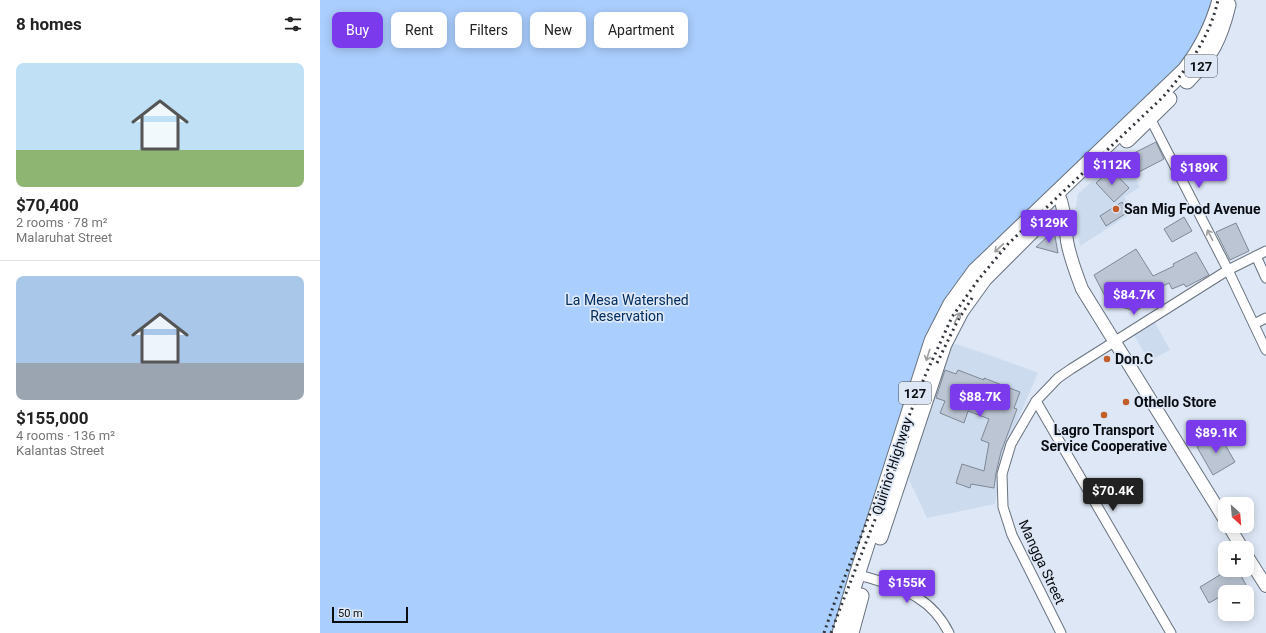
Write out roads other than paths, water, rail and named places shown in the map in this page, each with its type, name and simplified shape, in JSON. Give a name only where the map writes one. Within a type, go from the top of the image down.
[{"type":"main road","name":"Quirino Highway","points":[[1146,114],[1196,56],[1212,26],[1220,0]]},
{"type":"main road","name":"Quirino Highway","points":[[840,633],[862,576],[944,344],[961,311],[984,279],[1060,197],[1146,114],[1202,65],[1220,33],[1230,0]]},
{"type":"main road","name":"Quirino Highway","points":[[851,633],[862,576]]},
{"type":"street","points":[[1146,114],[1228,270],[1266,350]]},
{"type":"street","points":[[1060,197],[1067,241],[1076,274],[1082,289],[1218,509]]},
{"type":"street","name":"Mangga Street","points":[[1061,633],[1012,535],[1003,507],[1002,474],[1011,444],[1036,401],[1062,375],[1228,270],[1266,251]]},
{"type":"street","points":[[1256,256],[1266,278]]},
{"type":"street","points":[[1254,324],[1266,318]]},
{"type":"street","points":[[1036,401],[1171,633]]},
{"type":"street","points":[[1254,567],[1266,586]]},
{"type":"street","points":[[862,576],[896,587],[918,597],[934,611],[946,626],[949,633]]},
{"type":"railway","points":[[824,633],[834,604],[925,376],[952,317],[978,280],[1008,244],[1163,97],[1189,64],[1203,40],[1218,0]]},
{"type":"railway","points":[[937,363],[958,320],[974,295]]},
{"type":"railway","points":[[831,633],[909,433]]},
{"type":"place","name":"San Mig Food Avenue","points":[[1116,209]]},
{"type":"place","name":"Don.C","points":[[1107,359]]},
{"type":"place","name":"Othello Store","points":[[1126,402]]},
{"type":"place","name":"Lagro Transport Service Cooperative","points":[[1104,415]]},
{"type":"park label","name":"La Mesa Watershed Reservation","points":[[627,308]]}]
